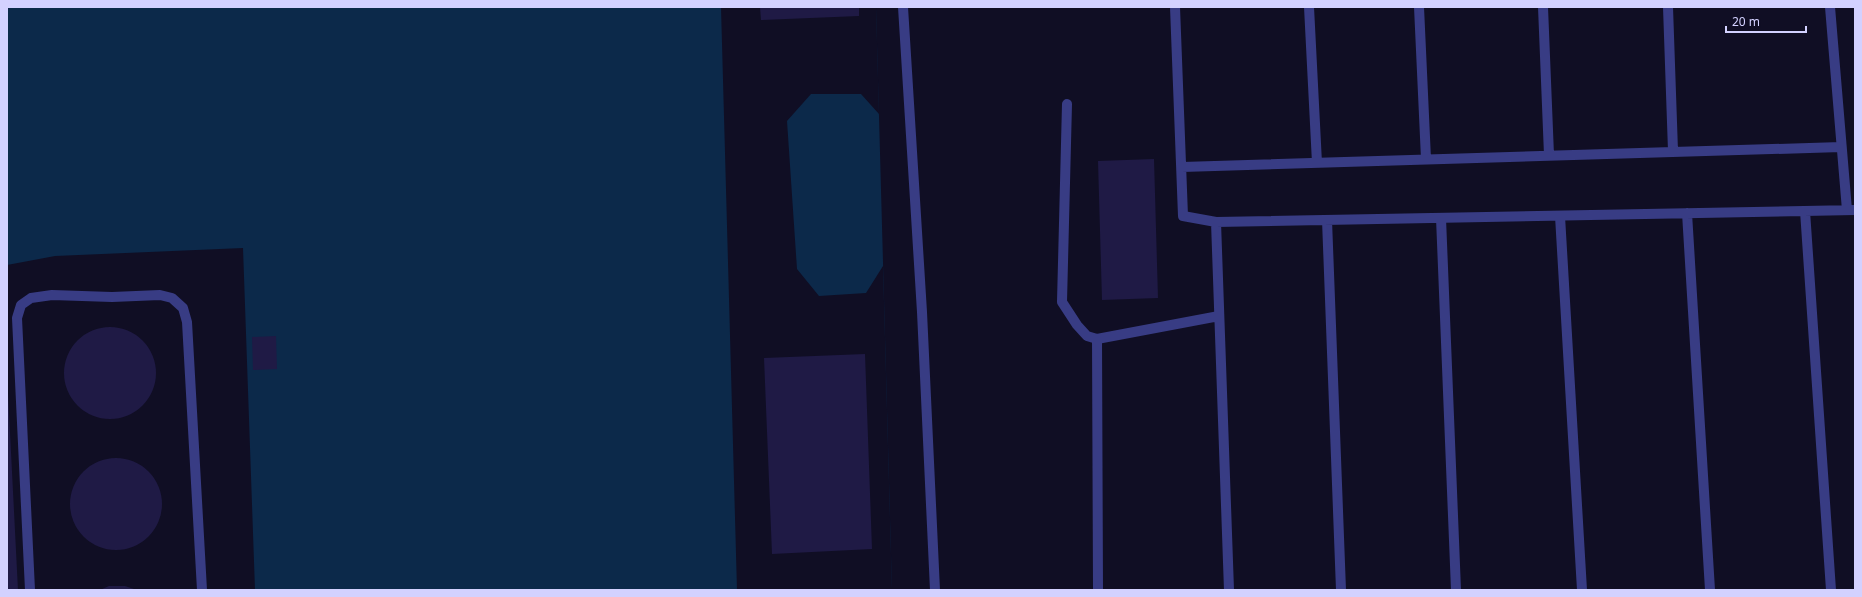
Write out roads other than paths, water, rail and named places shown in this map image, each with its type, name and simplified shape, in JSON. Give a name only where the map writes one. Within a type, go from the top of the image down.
[{"type":"lane","points":[[903,7],[922,312],[936,590]]},
{"type":"lane","points":[[1176,7],[1183,216],[1216,222],[1851,210],[1841,147],[1830,7]]},
{"type":"lane","points":[[1309,7],[1317,163]]},
{"type":"lane","points":[[1419,7],[1426,159]]},
{"type":"lane","points":[[1543,7],[1549,155]]},
{"type":"lane","points":[[1668,7],[1673,151]]},
{"type":"lane","points":[[1067,104],[1062,302],[1068,315],[1087,336],[1097,339],[1219,316]]},
{"type":"lane","points":[[1182,167],[1841,147]]},
{"type":"lane","points":[[1805,211],[1831,590]]},
{"type":"lane","points":[[1687,214],[1710,590]]},
{"type":"lane","points":[[1560,216],[1582,590]]},
{"type":"lane","points":[[1441,218],[1456,590]]},
{"type":"lane","points":[[1327,220],[1342,590]]},
{"type":"lane","points":[[1216,222],[1229,590]]},
{"type":"lane","points":[[30,590],[17,318],[21,305],[31,298],[52,295],[112,297],[160,295],[172,298],[183,308],[187,322],[202,590]]},
{"type":"lane","points":[[1097,339],[1098,590]]},
{"type":"water","points":[[7,7],[876,7],[892,590],[255,590],[243,248],[55,256],[7,265]]}]
